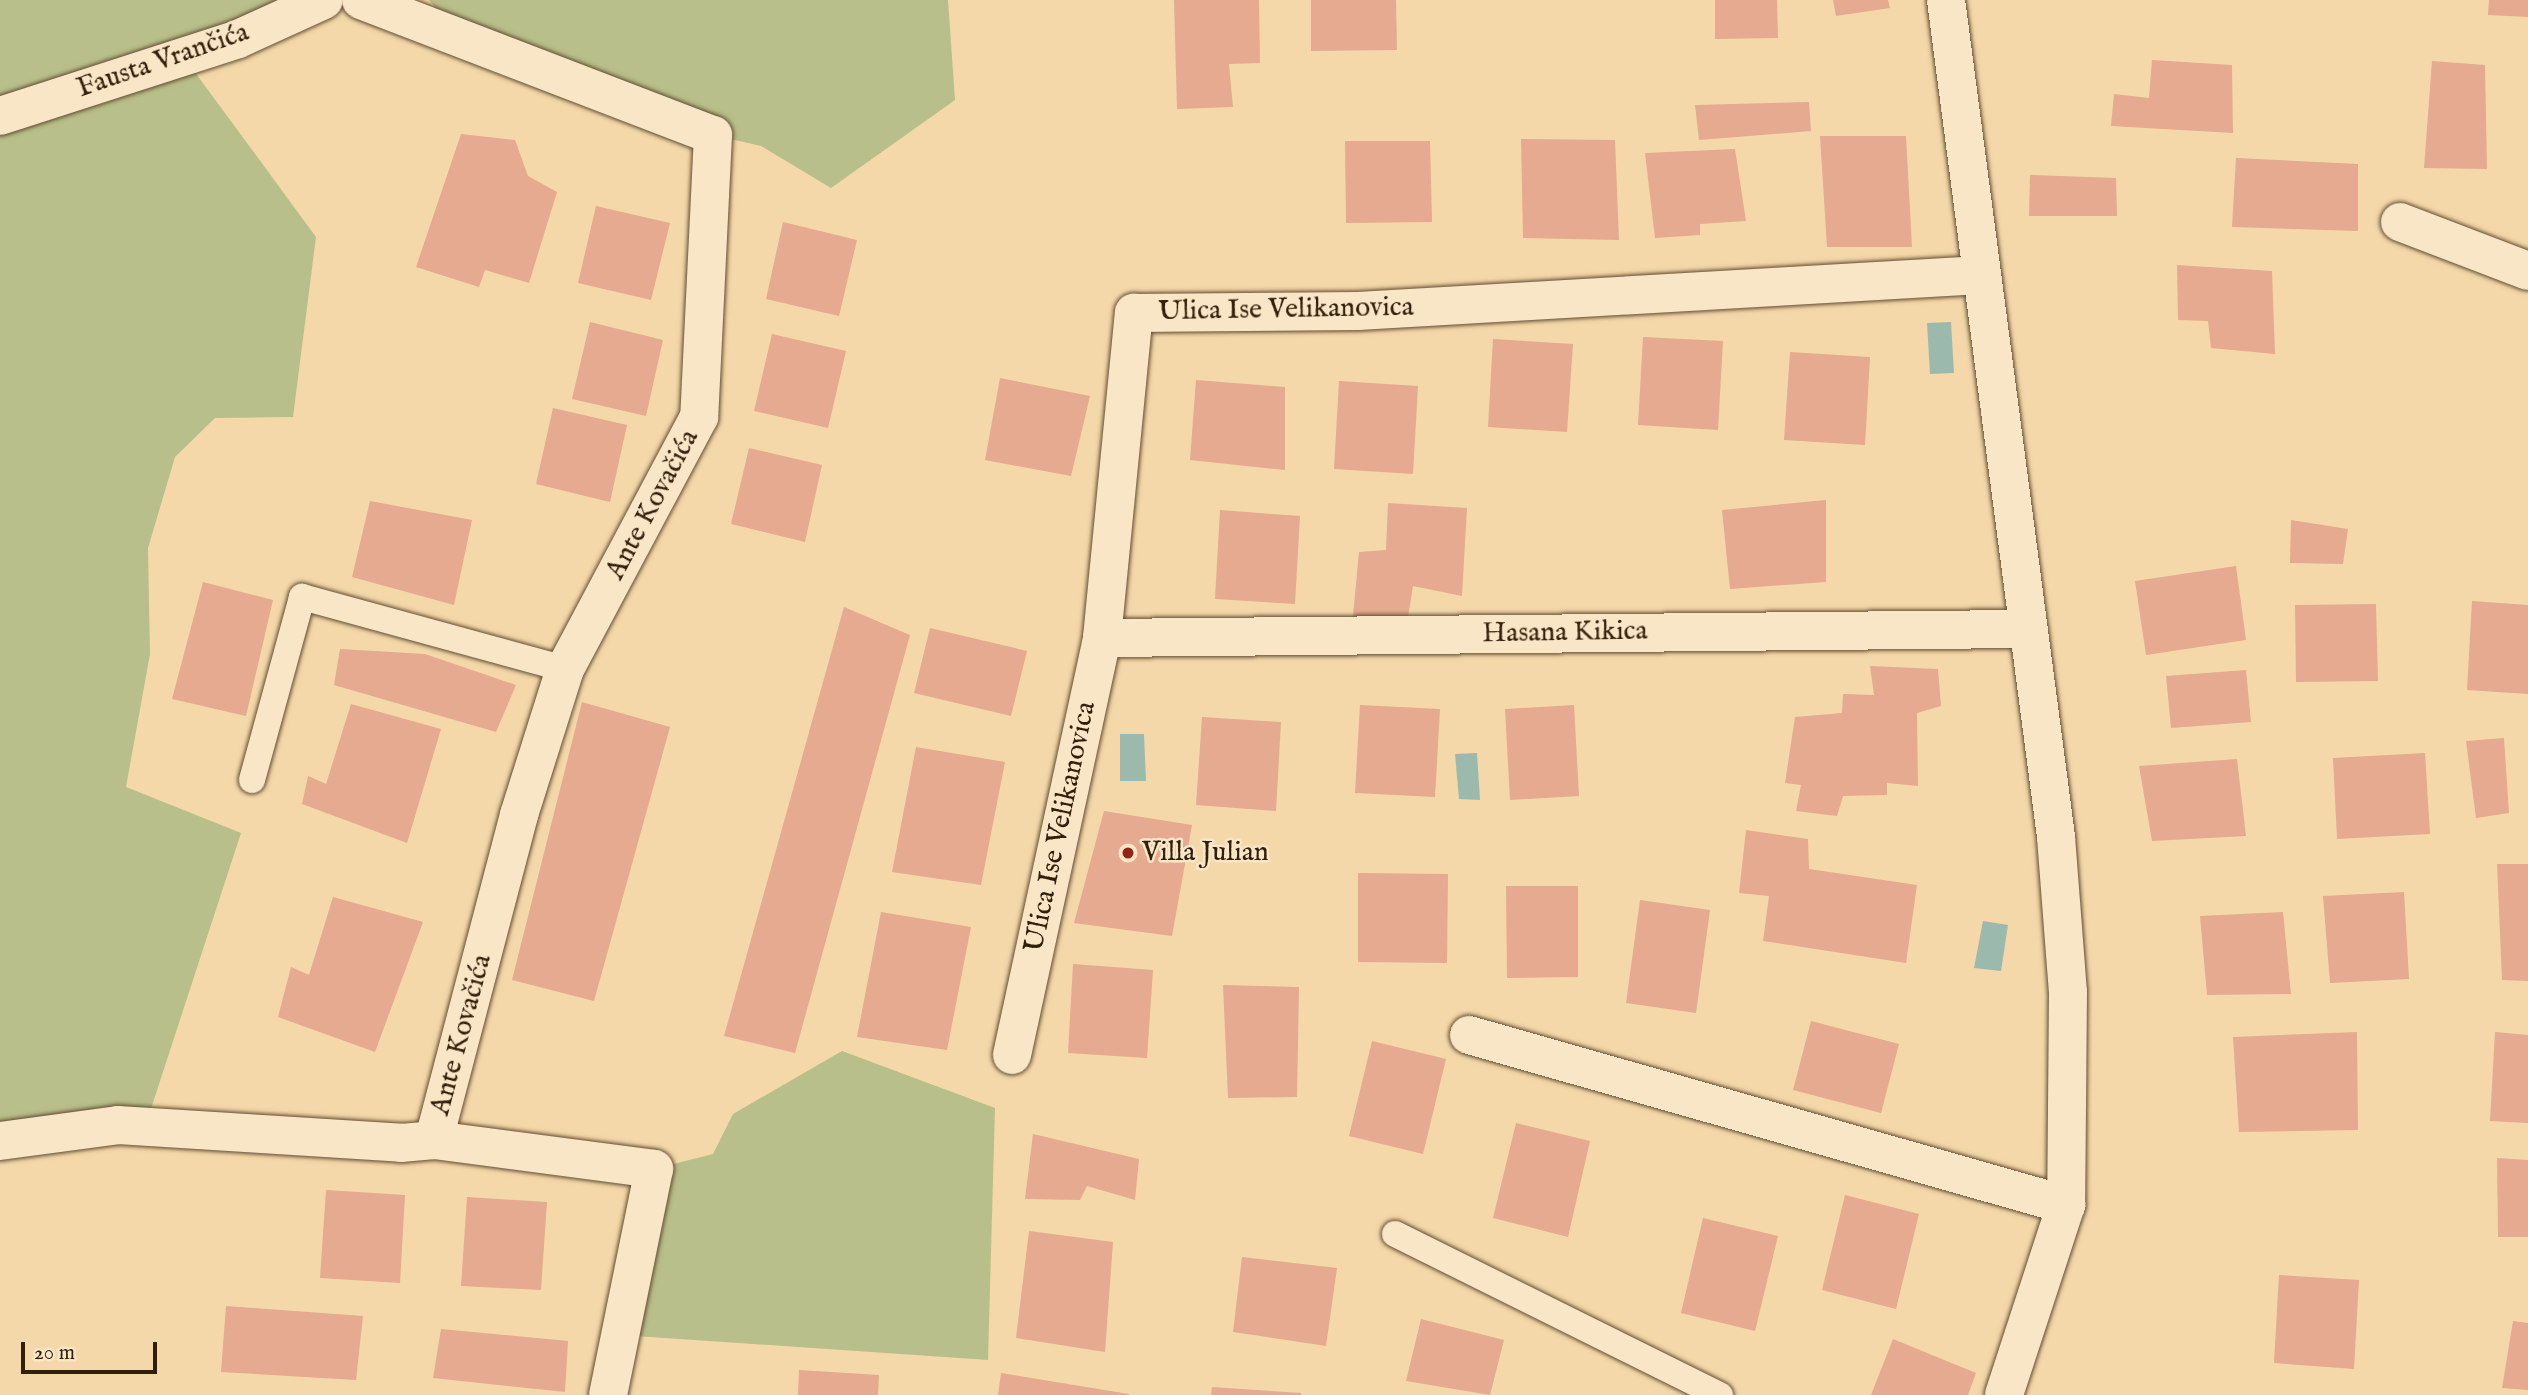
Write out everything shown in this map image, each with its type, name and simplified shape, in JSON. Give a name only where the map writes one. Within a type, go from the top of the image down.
[{"type":"street","name":"Fausta Vrančića","points":[[0,116],[238,39],[324,0]]},
{"type":"street","name":"Ante Kovačića","points":[[362,0],[713,135],[699,417],[565,669],[519,815],[434,1140]]},
{"type":"street","points":[[1946,0],[1980,275],[2056,837],[2068,992],[2066,1205],[2004,1395]]},
{"type":"street","points":[[2400,222],[2528,271]]},
{"type":"street","name":"Ulica Ise Velikanovica","points":[[1012,1055],[1102,638],[1134,313],[1357,311],[1980,275]]},
{"type":"street","name":"Hasana Kikica","points":[[1102,638],[2028,629]]},
{"type":"street","points":[[1469,1035],[2066,1205]]},
{"type":"street","points":[[0,1141],[118,1125],[401,1143],[434,1140],[654,1169],[607,1395]]},
{"type":"lane","points":[[252,780],[302,597],[565,669]]},
{"type":"lane","points":[[1395,1234],[1720,1395]]},
{"type":"green space","points":[[0,0],[324,0],[183,56],[316,237],[293,417],[215,418],[175,457],[148,548],[150,654],[126,787],[241,833],[145,1127],[0,1141]]},
{"type":"green space","points":[[429,0],[948,0],[955,100],[831,188],[761,146],[713,135],[467,44]]},
{"type":"green space","points":[[842,1051],[995,1108],[988,1360],[621,1335],[654,1169],[713,1154],[733,1114]]},
{"type":"shaded area","points":[[1951,322],[1954,373],[1930,374],[1927,323]]},
{"type":"shaded area","points":[[1120,734],[1144,734],[1146,781],[1120,781]]},
{"type":"shaded area","points":[[1477,753],[1480,800],[1459,799],[1455,754]]},
{"type":"shaded area","points":[[1983,921],[2008,925],[2001,971],[1974,968]]},
{"type":"building","points":[[1174,0],[1259,0],[1260,63],[1229,64],[1233,107],[1177,109]]},
{"type":"building","points":[[1311,0],[1396,0],[1397,50],[1311,51]]},
{"type":"building","points":[[1715,0],[1777,0],[1778,38],[1715,39]]},
{"type":"building","points":[[1833,0],[1888,0],[1890,8],[1836,16]]},
{"type":"building","points":[[2489,0],[2528,0],[2528,17],[2488,15]]},
{"type":"building","points":[[2152,60],[2232,65],[2233,133],[2111,126],[2114,94],[2149,98]]},
{"type":"building","points":[[2432,61],[2485,65],[2487,169],[2424,168]]},
{"type":"building","points":[[1809,102],[1811,131],[1699,140],[1695,105]]},
{"type":"building","points":[[461,134],[515,140],[528,176],[557,192],[529,283],[485,270],[479,287],[416,267]]},
{"type":"building","points":[[1820,136],[1906,136],[1912,247],[1827,247]]},
{"type":"building","points":[[1521,139],[1615,140],[1619,240],[1523,238]]},
{"type":"building","points":[[1345,141],[1430,141],[1432,222],[1346,223]]},
{"type":"building","points":[[1735,149],[1746,221],[1700,224],[1700,235],[1655,238],[1645,153]]},
{"type":"building","points":[[2236,158],[2358,164],[2358,231],[2232,227]]},
{"type":"building","points":[[2030,175],[2116,178],[2117,216],[2029,216]]},
{"type":"building","points":[[596,206],[670,223],[651,300],[578,283]]},
{"type":"building","points":[[783,222],[857,240],[839,316],[766,299]]},
{"type":"building","points":[[2177,265],[2272,271],[2275,354],[2211,348],[2208,321],[2178,320]]},
{"type":"building","points":[[590,322],[663,340],[646,416],[572,399]]},
{"type":"building","points":[[772,334],[846,351],[828,428],[754,411]]},
{"type":"building","points":[[1643,337],[1723,341],[1718,430],[1638,425]]},
{"type":"building","points":[[1493,339],[1573,344],[1567,432],[1488,427]]},
{"type":"building","points":[[1790,352],[1870,357],[1865,445],[1784,440]]},
{"type":"building","points":[[1000,378],[1090,396],[1071,476],[985,460]]},
{"type":"building","points":[[1196,380],[1285,387],[1285,470],[1190,460]]},
{"type":"building","points":[[1339,381],[1418,386],[1413,474],[1334,469]]},
{"type":"building","points":[[553,408],[627,425],[610,502],[536,484]]},
{"type":"building","points":[[749,448],[822,465],[805,542],[731,524]]},
{"type":"building","points":[[1826,500],[1826,582],[1730,589],[1722,510]]},
{"type":"building","points":[[370,501],[472,520],[454,605],[352,577]]},
{"type":"building","points":[[1388,503],[1467,508],[1462,596],[1413,586],[1407,623],[1353,616],[1359,552],[1386,550]]},
{"type":"building","points":[[1220,510],[1300,516],[1295,604],[1215,599]]},
{"type":"building","points":[[2291,520],[2348,529],[2343,564],[2290,563]]},
{"type":"building","points":[[2236,566],[2246,640],[2146,655],[2135,581]]},
{"type":"building","points":[[203,582],[273,600],[246,716],[172,699]]},
{"type":"building","points":[[2472,601],[2528,605],[2528,694],[2467,690]]},
{"type":"building","points":[[2376,604],[2378,681],[2296,682],[2295,605]]},
{"type":"building","points":[[844,607],[910,635],[795,1053],[724,1036]]},
{"type":"building","points":[[930,628],[1027,651],[1011,716],[914,693]]},
{"type":"building","points":[[340,649],[425,654],[516,685],[496,732],[334,685]]},
{"type":"building","points":[[1870,666],[1938,669],[1941,706],[1917,713],[1918,786],[1887,783],[1887,795],[1843,796],[1837,816],[1796,811],[1801,785],[1785,783],[1795,717],[1842,713],[1843,694],[1874,695]]},
{"type":"building","points":[[2246,670],[2251,722],[2171,728],[2166,676]]},
{"type":"building","points":[[582,702],[670,727],[594,1001],[512,980]]},
{"type":"building","points":[[351,704],[441,729],[407,843],[302,804],[308,776],[326,784]]},
{"type":"building","points":[[1360,705],[1440,709],[1435,797],[1355,793]]},
{"type":"building","points":[[1574,705],[1579,796],[1510,800],[1505,709]]},
{"type":"building","points":[[1202,717],[1281,722],[1276,811],[1196,805]]},
{"type":"building","points":[[2504,738],[2509,813],[2476,818],[2466,741]]},
{"type":"building","points":[[916,747],[1005,762],[981,885],[892,872]]},
{"type":"building","points":[[2425,753],[2430,834],[2337,839],[2333,758]]},
{"type":"building","points":[[2237,759],[2246,836],[2152,841],[2139,766]]},
{"type":"building","name":"Villa Julian","points":[[1104,811],[1192,825],[1172,936],[1074,923]]},
{"type":"building","points":[[1746,830],[1808,839],[1809,869],[1917,885],[1906,963],[1763,941],[1769,896],[1739,893]]},
{"type":"building","points":[[2497,864],[2528,864],[2528,981],[2502,980]]},
{"type":"building","points":[[1358,873],[1448,874],[1447,963],[1358,962]]},
{"type":"building","points":[[1506,886],[1578,886],[1578,977],[1507,978]]},
{"type":"building","points":[[2404,892],[2409,979],[2330,983],[2323,896]]},
{"type":"building","points":[[333,897],[423,922],[375,1052],[278,1017],[291,967],[309,975]]},
{"type":"building","points":[[1640,900],[1710,910],[1696,1013],[1626,1003]]},
{"type":"building","points":[[881,912],[971,927],[947,1050],[857,1037]]},
{"type":"building","points":[[2283,912],[2291,994],[2207,995],[2200,916]]},
{"type":"building","points":[[1073,964],[1153,970],[1147,1058],[1068,1053]]},
{"type":"building","points":[[1223,985],[1299,987],[1297,1097],[1228,1098]]},
{"type":"building","points":[[1811,1021],[1899,1044],[1881,1113],[1793,1090]]},
{"type":"building","points":[[2357,1032],[2358,1130],[2239,1132],[2233,1037]]},
{"type":"building","points":[[2495,1032],[2528,1035],[2528,1123],[2490,1121]]},
{"type":"building","points":[[1372,1041],[1446,1059],[1423,1154],[1349,1136]]},
{"type":"building","points":[[1516,1123],[1590,1141],[1568,1237],[1493,1218]]},
{"type":"building","points":[[1033,1134],[1139,1159],[1135,1200],[1087,1186],[1080,1200],[1025,1199]]},
{"type":"building","points":[[2497,1158],[2528,1160],[2528,1237],[2498,1237]]},
{"type":"building","points":[[326,1190],[405,1195],[400,1283],[320,1278]]},
{"type":"building","points":[[1845,1195],[1919,1214],[1896,1309],[1822,1290]]},
{"type":"building","points":[[467,1197],[547,1202],[541,1290],[461,1286]]},
{"type":"building","points":[[1703,1218],[1778,1236],[1755,1331],[1681,1313]]},
{"type":"building","points":[[1029,1231],[1113,1242],[1105,1352],[1016,1338]]},
{"type":"building","points":[[1242,1257],[1337,1268],[1326,1346],[1233,1332]]},
{"type":"building","points":[[2279,1275],[2359,1280],[2354,1369],[2274,1363]]},
{"type":"building","points":[[226,1306],[363,1316],[356,1380],[221,1372]]},
{"type":"building","points":[[1421,1319],[1504,1340],[1490,1395],[1406,1381]]},
{"type":"building","points":[[2513,1321],[2528,1323],[2528,1390],[2502,1388]]},
{"type":"building","points":[[441,1329],[568,1341],[565,1392],[433,1378]]},
{"type":"building","points":[[1893,1339],[1976,1373],[1968,1395],[1871,1395]]},
{"type":"building","points":[[799,1370],[879,1375],[878,1395],[798,1395]]},
{"type":"building","points":[[1001,1373],[1129,1394],[1129,1395],[998,1395]]},
{"type":"building","points":[[1212,1387],[1301,1393],[1301,1395],[1211,1395]]},
{"type":"place","name":"Villa Julian","points":[[1128,853]]}]
